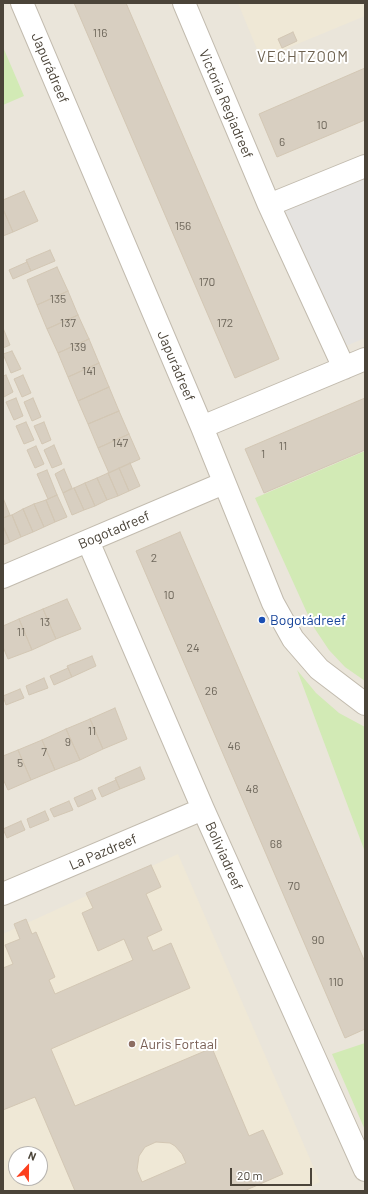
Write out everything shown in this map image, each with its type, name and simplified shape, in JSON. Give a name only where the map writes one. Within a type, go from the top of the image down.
[{"type":"street","name":"Japurádreef","points":[[22,3],[202,427],[273,603],[294,639],[319,669],[365,704]]},
{"type":"street","name":"Victoria Regiadreef","points":[[184,3],[269,205],[344,368]]},
{"type":"street","points":[[269,205],[365,166]]},
{"type":"street","points":[[202,427],[365,359]]},
{"type":"street","name":"Bogotadreef","points":[[3,577],[224,483]]},
{"type":"street","name":"Boliviadreef","points":[[88,541],[203,809],[365,1170]]},
{"type":"street","name":"La Pazdreef","points":[[3,894],[203,809]]},
{"type":"shaded area","points":[[3,3],[365,3],[365,1191],[3,1191]]},
{"type":"shaded area","points":[[238,3],[365,3],[365,16],[261,59]]},
{"type":"shaded area","points":[[365,175],[365,338],[346,346],[283,210]]},
{"type":"shaded area","name":"Auris Fortaal","points":[[178,854],[320,1182],[300,1191],[3,1191],[3,934]]},
{"type":"green space","points":[[3,47],[24,96],[3,105]]},
{"type":"green space","points":[[365,451],[365,681],[345,667],[329,650],[313,626],[255,498]]},
{"type":"green space","points":[[297,670],[316,693],[339,713],[365,727],[365,852]]},
{"type":"green space","points":[[365,1043],[365,1130],[332,1054]]},
{"type":"building","points":[[74,3],[126,3],[279,359],[235,378]]},
{"type":"building","points":[[293,32],[297,41],[282,48],[278,39]]},
{"type":"building","points":[[365,68],[365,120],[277,157],[259,114]]},
{"type":"building","points":[[24,191],[38,221],[13,232],[3,209],[3,200]]},
{"type":"building","points":[[3,209],[13,232],[3,236]]},
{"type":"building","points":[[50,250],[55,261],[31,271],[26,260]]},
{"type":"building","points":[[27,262],[31,271],[13,279],[9,270]]},
{"type":"building","points":[[57,267],[68,291],[37,305],[27,280]]},
{"type":"building","points":[[68,291],[78,315],[47,329],[37,305]]},
{"type":"building","points":[[78,315],[89,339],[58,353],[47,329]]},
{"type":"building","points":[[3,328],[10,345],[3,348]]},
{"type":"building","points":[[89,339],[99,363],[68,377],[58,353]]},
{"type":"building","points":[[12,351],[21,369],[11,373],[3,354]]},
{"type":"building","points":[[99,363],[109,387],[78,401],[68,377]]},
{"type":"building","points":[[6,375],[13,392],[4,397],[3,376]]},
{"type":"building","points":[[23,375],[31,393],[22,397],[14,379]]},
{"type":"building","points":[[109,387],[119,411],[88,424],[78,401]]},
{"type":"building","points":[[16,398],[23,416],[14,420],[6,402]]},
{"type":"building","points":[[33,398],[41,417],[32,421],[24,402]]},
{"type":"building","points":[[365,398],[365,450],[264,493],[245,449]]},
{"type":"building","points":[[119,411],[129,434],[98,448],[88,424]]},
{"type":"building","points":[[26,422],[34,440],[24,444],[16,426]]},
{"type":"building","points":[[44,422],[51,440],[42,444],[34,426]]},
{"type":"building","points":[[129,434],[140,459],[109,473],[98,448]]},
{"type":"building","points":[[54,445],[62,464],[52,468],[44,450]]},
{"type":"building","points":[[36,446],[44,464],[35,468],[27,450]]},
{"type":"building","points":[[130,463],[140,486],[129,491],[119,468]]},
{"type":"building","points":[[119,468],[129,491],[118,496],[108,473]]},
{"type":"building","points":[[64,469],[72,488],[63,493],[55,474]]},
{"type":"building","points":[[47,470],[57,495],[48,499],[37,474]]},
{"type":"building","points":[[108,473],[118,496],[107,500],[97,478]]},
{"type":"building","points":[[97,478],[107,500],[95,506],[85,483]]},
{"type":"building","points":[[85,483],[95,506],[84,510],[74,488]]},
{"type":"building","points":[[74,488],[84,510],[72,515],[63,493]]},
{"type":"building","points":[[57,495],[67,517],[55,522],[46,500]]},
{"type":"building","points":[[3,498],[10,515],[3,518]]},
{"type":"building","points":[[46,500],[55,522],[44,527],[34,504]]},
{"type":"building","points":[[34,504],[44,527],[33,532],[23,509]]},
{"type":"building","points":[[23,509],[33,532],[21,537],[12,515]]},
{"type":"building","points":[[12,515],[21,537],[10,542],[3,526],[3,518]]},
{"type":"building","points":[[3,526],[10,542],[3,545]]},
{"type":"building","points":[[180,532],[365,962],[365,1029],[345,1038],[136,551]]},
{"type":"building","points":[[67,599],[81,629],[56,639],[43,609]]},
{"type":"building","points":[[43,609],[56,639],[32,650],[19,619]]},
{"type":"building","points":[[19,619],[32,650],[8,659],[3,647],[3,626]]},
{"type":"building","points":[[92,656],[96,666],[72,677],[67,666]]},
{"type":"building","points":[[68,668],[72,677],[54,685],[50,676]]},
{"type":"building","points":[[44,678],[48,688],[29,695],[26,686]]},
{"type":"building","points":[[20,689],[24,698],[6,705],[3,696]]},
{"type":"building","points":[[115,708],[127,739],[103,749],[90,719]]},
{"type":"building","points":[[90,719],[103,749],[80,760],[66,729]]},
{"type":"building","points":[[66,729],[80,760],[55,770],[42,740]]},
{"type":"building","points":[[42,740],[55,770],[31,780],[18,750]]},
{"type":"building","points":[[18,750],[31,780],[8,790],[3,779],[3,756]]},
{"type":"building","points":[[140,767],[145,779],[120,789],[115,778]]},
{"type":"building","points":[[116,780],[120,789],[102,797],[98,788]]},
{"type":"building","points":[[92,790],[96,799],[78,807],[74,798]]},
{"type":"building","points":[[69,801],[73,810],[54,817],[50,809]]},
{"type":"building","points":[[45,811],[49,820],[30,828],[27,819]]},
{"type":"building","points":[[21,821],[25,830],[7,838],[3,829]]},
{"type":"building","points":[[151,865],[161,887],[146,894],[162,930],[147,937],[153,951],[171,943],[190,988],[51,1049],[75,1106],[212,1048],[249,1136],[263,1130],[283,1174],[244,1191],[75,1191],[35,1097],[3,1110],[3,968],[13,964],[5,945],[20,939],[14,924],[26,919],[32,934],[36,932],[55,977],[49,980],[55,994],[133,960],[124,939],[98,951],[82,913],[93,908],[86,893]],"holes":[[[156,1142],[170,1143],[182,1154],[186,1163],[142,1182],[137,1170],[139,1156],[145,1147]]]},
{"type":"place","name":"Bogotádreef","points":[[262,620]]},
{"type":"place","name":"Auris Fortaal","points":[[132,1044]]},
{"type":"district","name":"VECHTZOOM","points":[[303,57]]}]
